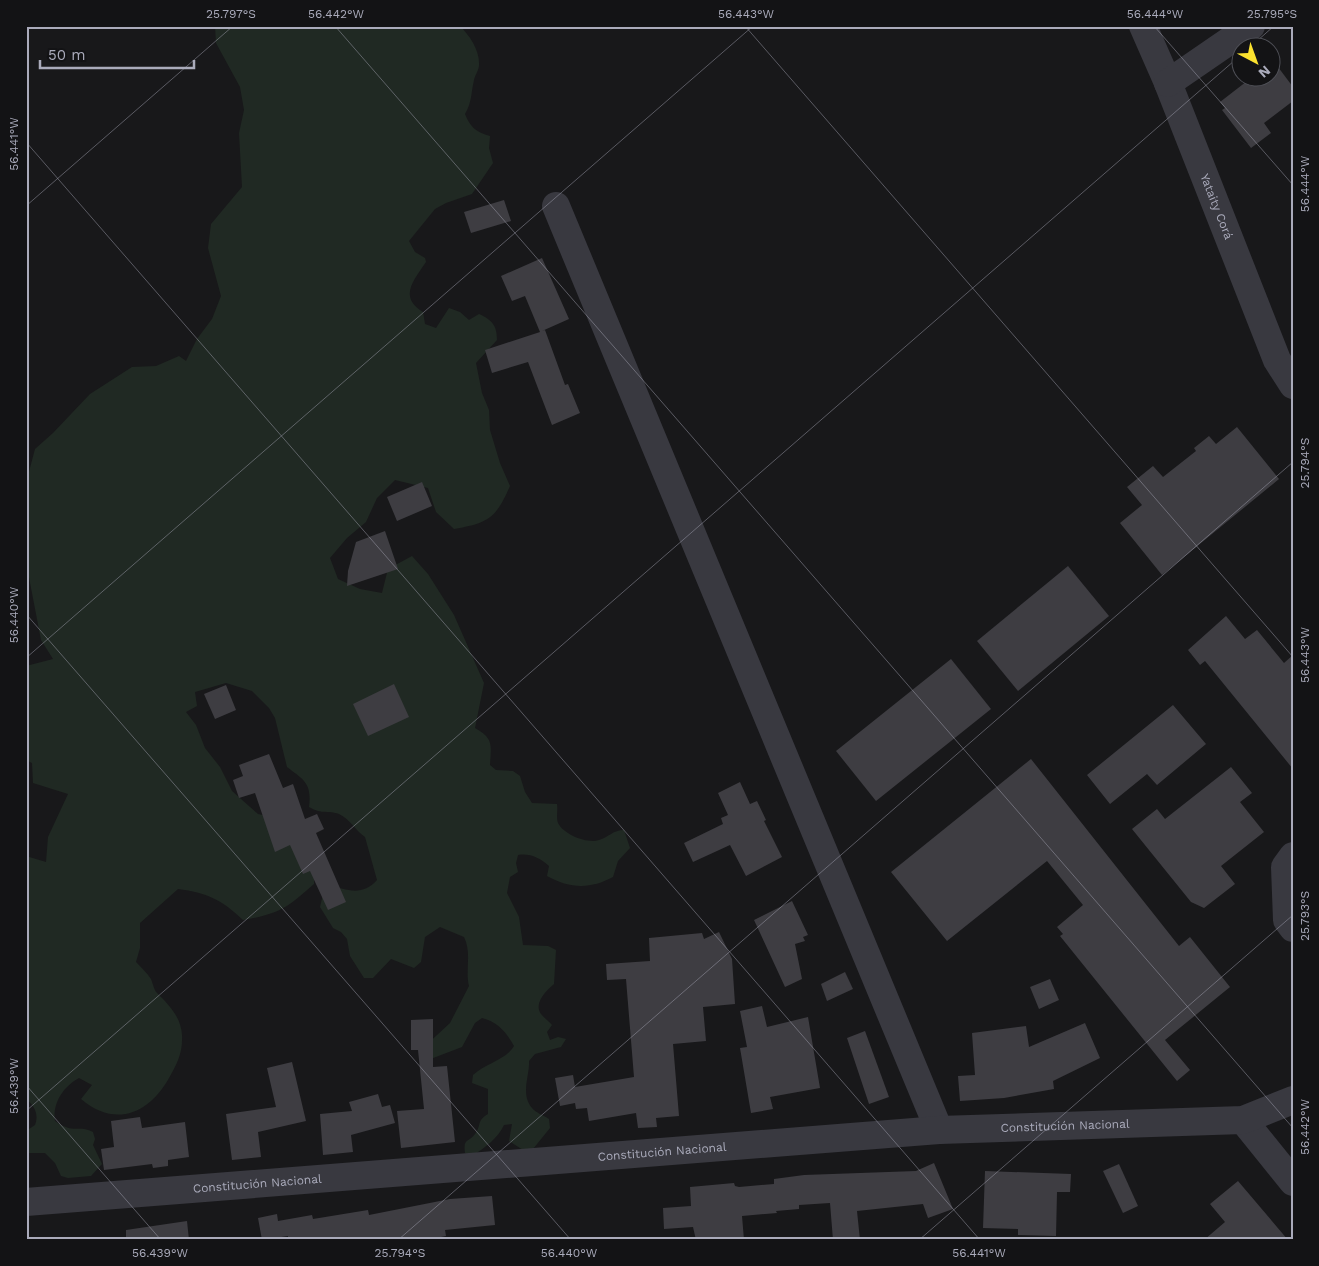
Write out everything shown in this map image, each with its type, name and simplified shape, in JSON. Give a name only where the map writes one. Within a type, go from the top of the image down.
[{"type":"street","name":"Yataity Corá","points":[[1143,26],[1168,83],[1277,360],[1293,385]]},
{"type":"street","points":[[1168,83],[1251,26]]},
{"type":"street","points":[[556,206],[939,1130]]},
{"type":"street","points":[[1293,856],[1285,867],[1287,920],[1293,928]]},
{"type":"street","name":"Constitución Nacional","points":[[26,1202],[939,1130],[1242,1120],[1293,1100]]},
{"type":"street","points":[[1242,1120],[1293,1182]]},
{"type":"shaded area","points":[[215,26],[460,26],[471,39],[478,54],[479,67],[465,114],[474,128],[490,136],[489,148],[493,163],[472,194],[435,209],[409,241],[415,252],[425,258],[426,262],[413,282],[410,294],[415,306],[423,312],[425,324],[436,328],[449,308],[460,312],[469,320],[479,314],[487,318],[495,327],[497,340],[476,363],[482,393],[489,410],[490,430],[500,463],[510,486],[500,505],[490,517],[476,524],[454,529],[436,512],[428,488],[395,480],[377,498],[366,522],[347,538],[330,558],[338,579],[360,589],[382,593],[388,569],[412,556],[428,574],[454,615],[484,683],[475,728],[486,735],[490,743],[490,765],[496,770],[513,771],[520,776],[525,792],[532,803],[557,804],[558,823],[565,831],[577,838],[594,841],[624,830],[630,848],[618,861],[613,877],[605,881],[580,886],[564,883],[547,876],[549,866],[531,855],[518,855],[516,863],[518,872],[510,877],[507,893],[519,917],[523,945],[548,946],[556,950],[554,984],[542,997],[539,1010],[552,1025],[547,1032],[550,1040],[558,1037],[566,1039],[561,1047],[535,1054],[529,1061],[526,1084],[528,1103],[534,1110],[549,1119],[550,1128],[533,1149],[523,1150],[509,1141],[512,1124],[504,1125],[495,1138],[478,1152],[473,1155],[465,1153],[465,1143],[475,1134],[480,1121],[488,1114],[488,1089],[472,1083],[473,1075],[506,1055],[514,1046],[501,1028],[493,1022],[482,1018],[475,1023],[462,1047],[428,1060],[423,1048],[450,1023],[469,986],[468,949],[464,937],[440,927],[425,937],[421,962],[414,968],[391,959],[373,978],[364,978],[350,956],[347,939],[341,932],[333,928],[320,907],[324,890],[329,884],[354,891],[366,888],[377,880],[365,837],[339,814],[322,812],[309,807],[308,787],[302,779],[287,767],[275,718],[269,708],[252,691],[226,683],[195,692],[197,706],[186,712],[196,725],[205,748],[220,767],[232,791],[258,814],[282,819],[314,859],[314,884],[282,909],[243,920],[228,907],[213,898],[178,889],[140,923],[140,948],[136,962],[151,979],[156,992],[174,1012],[181,1029],[182,1047],[175,1068],[152,1101],[130,1113],[119,1115],[106,1113],[94,1108],[81,1099],[92,1085],[79,1078],[64,1090],[55,1108],[55,1121],[67,1128],[93,1132],[95,1139],[93,1145],[102,1164],[91,1176],[68,1178],[61,1176],[55,1163],[45,1153],[26,1153],[26,1131],[35,1125],[37,1118],[34,1108],[26,1099],[26,856],[46,862],[48,837],[68,794],[33,783],[32,763],[26,760],[26,666],[53,659],[41,640],[27,567],[26,483],[35,449],[90,394],[132,367],[156,366],[179,356],[186,361],[197,339],[212,319],[221,296],[208,248],[211,224],[242,187],[239,133],[244,110],[240,87],[216,43]]},
{"type":"building","points":[[1282,72],[1293,87],[1293,101],[1264,123],[1271,133],[1251,148],[1222,110],[1225,108],[1220,102],[1238,88],[1282,88]]},
{"type":"building","points":[[504,200],[511,221],[471,233],[464,212]]},
{"type":"building","points":[[542,258],[569,319],[542,331],[545,330],[565,385],[568,384],[580,413],[552,425],[528,362],[492,373],[485,350],[540,332],[525,296],[512,301],[501,276]]},
{"type":"building","points":[[1237,427],[1279,479],[1162,575],[1120,523],[1142,505],[1127,487],[1153,466],[1163,477],[1196,451],[1194,448],[1209,436],[1216,444]]},
{"type":"building","points":[[422,482],[432,506],[397,521],[387,497]]},
{"type":"building","points":[[385,531],[398,569],[347,586],[348,571],[356,542]]},
{"type":"building","points":[[1068,566],[1109,616],[1018,691],[977,641]]},
{"type":"building","points":[[1226,616],[1245,639],[1257,630],[1284,663],[1293,655],[1293,769],[1205,661],[1200,665],[1188,650]]},
{"type":"building","points":[[951,659],[991,709],[876,801],[836,751]]},
{"type":"building","points":[[394,684],[409,717],[368,736],[353,704]]},
{"type":"building","points":[[226,685],[236,710],[215,719],[204,694]]},
{"type":"building","points":[[1173,705],[1206,744],[1157,785],[1147,774],[1110,804],[1087,775]]},
{"type":"building","points":[[269,754],[283,788],[293,784],[305,819],[317,814],[324,829],[316,833],[346,902],[328,910],[310,871],[303,874],[290,845],[275,852],[255,793],[239,798],[233,780],[243,776],[239,765]]},
{"type":"building","points":[[1031,759],[1179,946],[1190,937],[1230,987],[1165,1040],[1190,1070],[1177,1081],[1060,936],[1063,934],[1057,927],[1083,905],[1047,861],[947,941],[891,872]]},
{"type":"building","points":[[1231,767],[1252,793],[1240,802],[1264,832],[1221,866],[1235,884],[1204,908],[1191,902],[1132,829],[1157,809],[1165,819]]},
{"type":"building","points":[[740,782],[750,804],[757,801],[766,820],[764,821],[782,857],[746,876],[730,845],[693,862],[684,843],[723,824],[721,818],[728,815],[718,793]]},
{"type":"building","points":[[792,901],[808,935],[803,937],[805,941],[795,944],[802,979],[785,987],[754,920]]},
{"type":"building","points":[[719,932],[732,959],[735,1004],[703,1007],[706,1041],[673,1044],[679,1116],[656,1118],[657,1127],[638,1128],[636,1113],[589,1121],[587,1108],[576,1109],[575,1103],[560,1106],[555,1078],[573,1075],[575,1087],[634,1077],[626,979],[607,980],[606,964],[650,961],[649,938],[702,933],[704,939]]},
{"type":"building","points":[[845,972],[853,989],[827,1001],[821,984]]},
{"type":"building","points":[[1050,979],[1059,1000],[1039,1009],[1030,987]]},
{"type":"building","points":[[762,1006],[767,1027],[808,1017],[820,1088],[770,1097],[773,1109],[751,1113],[740,1048],[747,1047],[740,1011]]},
{"type":"building","points":[[433,1019],[433,1067],[447,1066],[455,1142],[401,1148],[397,1111],[424,1109],[418,1050],[411,1050],[411,1020]]},
{"type":"building","points":[[1085,1023],[1100,1058],[1053,1081],[1054,1089],[1004,1098],[960,1101],[958,1076],[975,1075],[972,1033],[1026,1026],[1029,1047]]},
{"type":"building","points":[[865,1031],[889,1097],[869,1104],[847,1038]]},
{"type":"building","points":[[292,1062],[306,1121],[258,1132],[261,1157],[232,1160],[226,1114],[276,1107],[267,1068]]},
{"type":"building","points":[[378,1094],[382,1107],[390,1105],[395,1123],[351,1135],[353,1152],[323,1155],[320,1114],[352,1111],[349,1102]]},
{"type":"building","points":[[140,1117],[142,1128],[185,1122],[189,1157],[168,1160],[168,1166],[153,1168],[152,1164],[104,1170],[101,1149],[114,1147],[111,1121]]},
{"type":"building","points":[[934,1163],[953,1209],[928,1218],[923,1204],[857,1211],[860,1240],[833,1240],[830,1203],[799,1205],[799,1209],[742,1216],[744,1240],[696,1240],[693,1227],[664,1229],[663,1208],[691,1206],[690,1187],[734,1183],[735,1186],[739,1187],[774,1184],[774,1179],[804,1175],[916,1171]]},
{"type":"building","points":[[1119,1164],[1138,1206],[1123,1213],[1103,1171]]},
{"type":"building","points":[[985,1171],[1071,1174],[1070,1192],[1057,1192],[1056,1236],[1018,1235],[1018,1229],[983,1228]]},
{"type":"building","points":[[1238,1181],[1288,1240],[1204,1240],[1225,1222],[1210,1204]]},
{"type":"building","points":[[492,1196],[495,1225],[445,1230],[446,1236],[426,1240],[288,1240],[288,1236],[262,1240],[258,1218],[277,1214],[278,1221],[312,1215],[313,1219],[368,1210],[369,1215],[450,1199]]},
{"type":"building","points":[[187,1221],[189,1240],[126,1240],[126,1230]]}]
